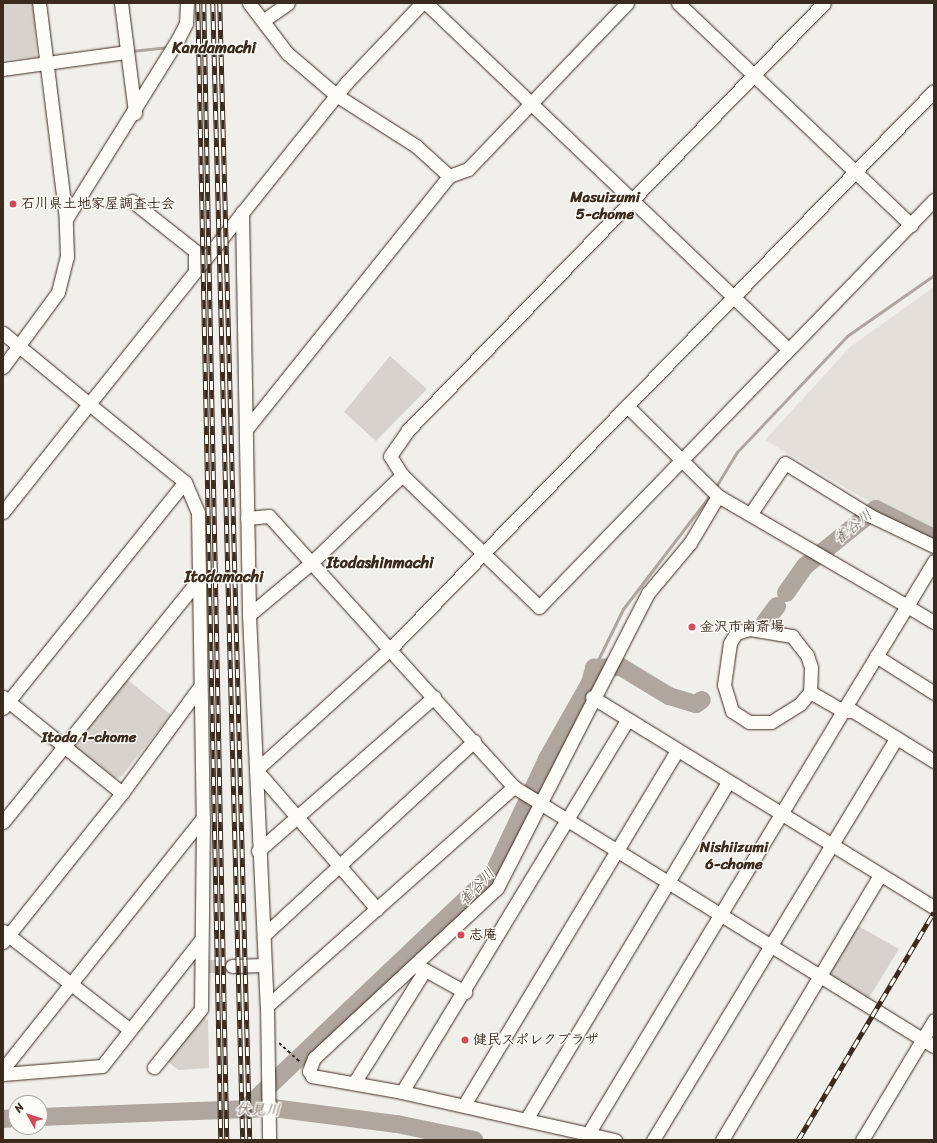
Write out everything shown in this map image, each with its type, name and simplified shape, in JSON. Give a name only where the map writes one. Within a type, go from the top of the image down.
[{"type":"street","points":[[3,367],[58,292],[67,257],[66,219],[44,63],[39,3]]},
{"type":"street","points":[[121,3],[126,52],[135,113]]},
{"type":"street","points":[[66,219],[135,113],[186,23],[187,3]]},
{"type":"street","points":[[249,3],[264,20],[287,53],[336,95],[416,146],[449,176]]},
{"type":"street","points":[[264,20],[288,3]]},
{"type":"street","points":[[3,512],[90,404],[195,268],[336,95],[422,3]]},
{"type":"street","points":[[426,3],[732,299],[788,349]]},
{"type":"street","points":[[248,427],[449,176],[468,169],[627,3]]},
{"type":"street","points":[[678,3],[911,225]]},
{"type":"street","points":[[824,3],[408,430],[390,456],[402,475],[539,607],[934,200]]},
{"type":"street","points":[[3,69],[126,52]]},
{"type":"street","points":[[256,770],[390,649],[934,91]]},
{"type":"street","points":[[132,201],[195,251],[195,268]]},
{"type":"street","points":[[242,212],[248,427],[247,518],[249,615],[258,852],[267,1006],[265,1042],[269,1140]]},
{"type":"street","points":[[3,333],[185,482],[198,513],[196,583],[203,818],[200,941],[204,966],[201,1010],[154,1067]]},
{"type":"street","points":[[627,406],[712,491],[934,622]]},
{"type":"street","points":[[751,513],[785,463],[867,513],[934,546]]},
{"type":"street","points":[[249,615],[312,563],[402,475]]},
{"type":"street","points":[[122,793],[64,745],[5,702],[185,482]]},
{"type":"street","points":[[615,1140],[527,1118],[402,1092],[312,1076],[309,1071],[314,1058],[420,967],[497,888],[537,802],[612,659],[648,593],[690,544],[712,491]]},
{"type":"street","points":[[247,518],[269,516],[518,790],[934,1046]]},
{"type":"street","points":[[588,1134],[780,812],[934,561]]},
{"type":"street","points":[[3,822],[196,583]]},
{"type":"street","points":[[750,629],[792,636],[807,655],[812,677],[810,692],[800,704],[771,722],[749,722],[732,711],[724,685],[730,643],[736,633],[750,629]]},
{"type":"street","points":[[876,656],[934,693]]},
{"type":"street","points":[[130,1030],[5,936],[122,793],[198,689]]},
{"type":"street","points":[[810,692],[843,711],[853,711],[934,761]]},
{"type":"street","points":[[258,852],[434,697]]},
{"type":"street","points":[[592,697],[627,720],[934,907]]},
{"type":"street","points":[[402,1092],[465,992],[627,720]]},
{"type":"street","points":[[653,1140],[769,944],[896,738]]},
{"type":"street","points":[[264,935],[474,740]]},
{"type":"street","points":[[464,1105],[677,750]]},
{"type":"street","points":[[256,770],[296,818],[377,908]]},
{"type":"street","points":[[527,1118],[728,782]]},
{"type":"street","points":[[267,1006],[377,908],[518,790]]},
{"type":"street","points":[[3,1069],[203,818]]},
{"type":"street","points":[[722,1140],[880,875]]},
{"type":"street","points":[[3,1074],[102,1066],[200,941]]},
{"type":"street","points":[[232,966],[264,965]]},
{"type":"street","points":[[420,967],[465,992]]},
{"type":"street","points":[[354,1083],[420,967]]},
{"type":"street","points":[[862,1140],[934,1020]]},
{"type":"path","points":[[291,1052],[305,1067]]},
{"type":"shaded area","points":[[3,3],[33,3],[37,57],[3,60]]},
{"type":"shaded area","points":[[934,287],[934,532],[869,502],[765,440],[850,347]]},
{"type":"shaded area","points":[[390,356],[427,389],[376,441],[344,412]]},
{"type":"shaded area","points":[[124,677],[171,715],[121,777],[115,778],[74,746],[74,741]]},
{"type":"shaded area","points":[[853,923],[899,949],[867,1001],[821,976]]},
{"type":"shaded area","points":[[201,1015],[208,1020],[209,1068],[178,1070],[166,1060]]},
{"type":"waterway","points":[[131,51],[169,47]]},
{"type":"waterway","points":[[715,488],[737,452],[847,336],[934,275]]},
{"type":"waterway","points":[[594,668],[623,609],[711,494]]},
{"type":"waterway","name":"雀谷川","points":[[786,593],[805,566],[876,509],[934,538]]},
{"type":"waterway","name":"雀谷川","points":[[765,622],[777,606]]},
{"type":"waterway","name":"雀谷川","points":[[245,1109],[493,874],[547,759],[590,683],[594,668],[621,667],[669,696],[696,704],[702,700]]},
{"type":"waterway","name":"伏見川","points":[[48,1117],[273,1108],[397,1124],[474,1140]]},
{"type":"waterway","name":"伏見川","points":[[3,1119],[8,1119]]},
{"type":"tunnel","points":[[207,966],[232,966]]},
{"type":"railway","points":[[198,3],[221,1140]]},
{"type":"railway","points":[[204,3],[227,1140]]},
{"type":"railway","points":[[213,3],[243,1140]]},
{"type":"railway","points":[[220,3],[250,1140]]},
{"type":"railway","points":[[798,1140],[934,912]]},
{"type":"place","name":"石川県土地家屋調査士会","points":[[13,204]]},
{"type":"place","name":"金沢市南斎場","points":[[692,627]]},
{"type":"place","name":"志庵","points":[[461,935]]},
{"type":"place","name":"健民スポレクプラザ","points":[[465,1040]]},
{"type":"district","name":"Kandamachi","points":[[214,48]]},
{"type":"district","name":"Masuizumi 5-chome","points":[[605,206]]},
{"type":"district","name":"Itodashinmachi","points":[[380,563]]},
{"type":"district","name":"Itodamachi","points":[[224,577]]},
{"type":"district","name":"Itoda 1-chome","points":[[89,738]]},
{"type":"district","name":"Nishiizumi 6-chome","points":[[734,856]]}]
